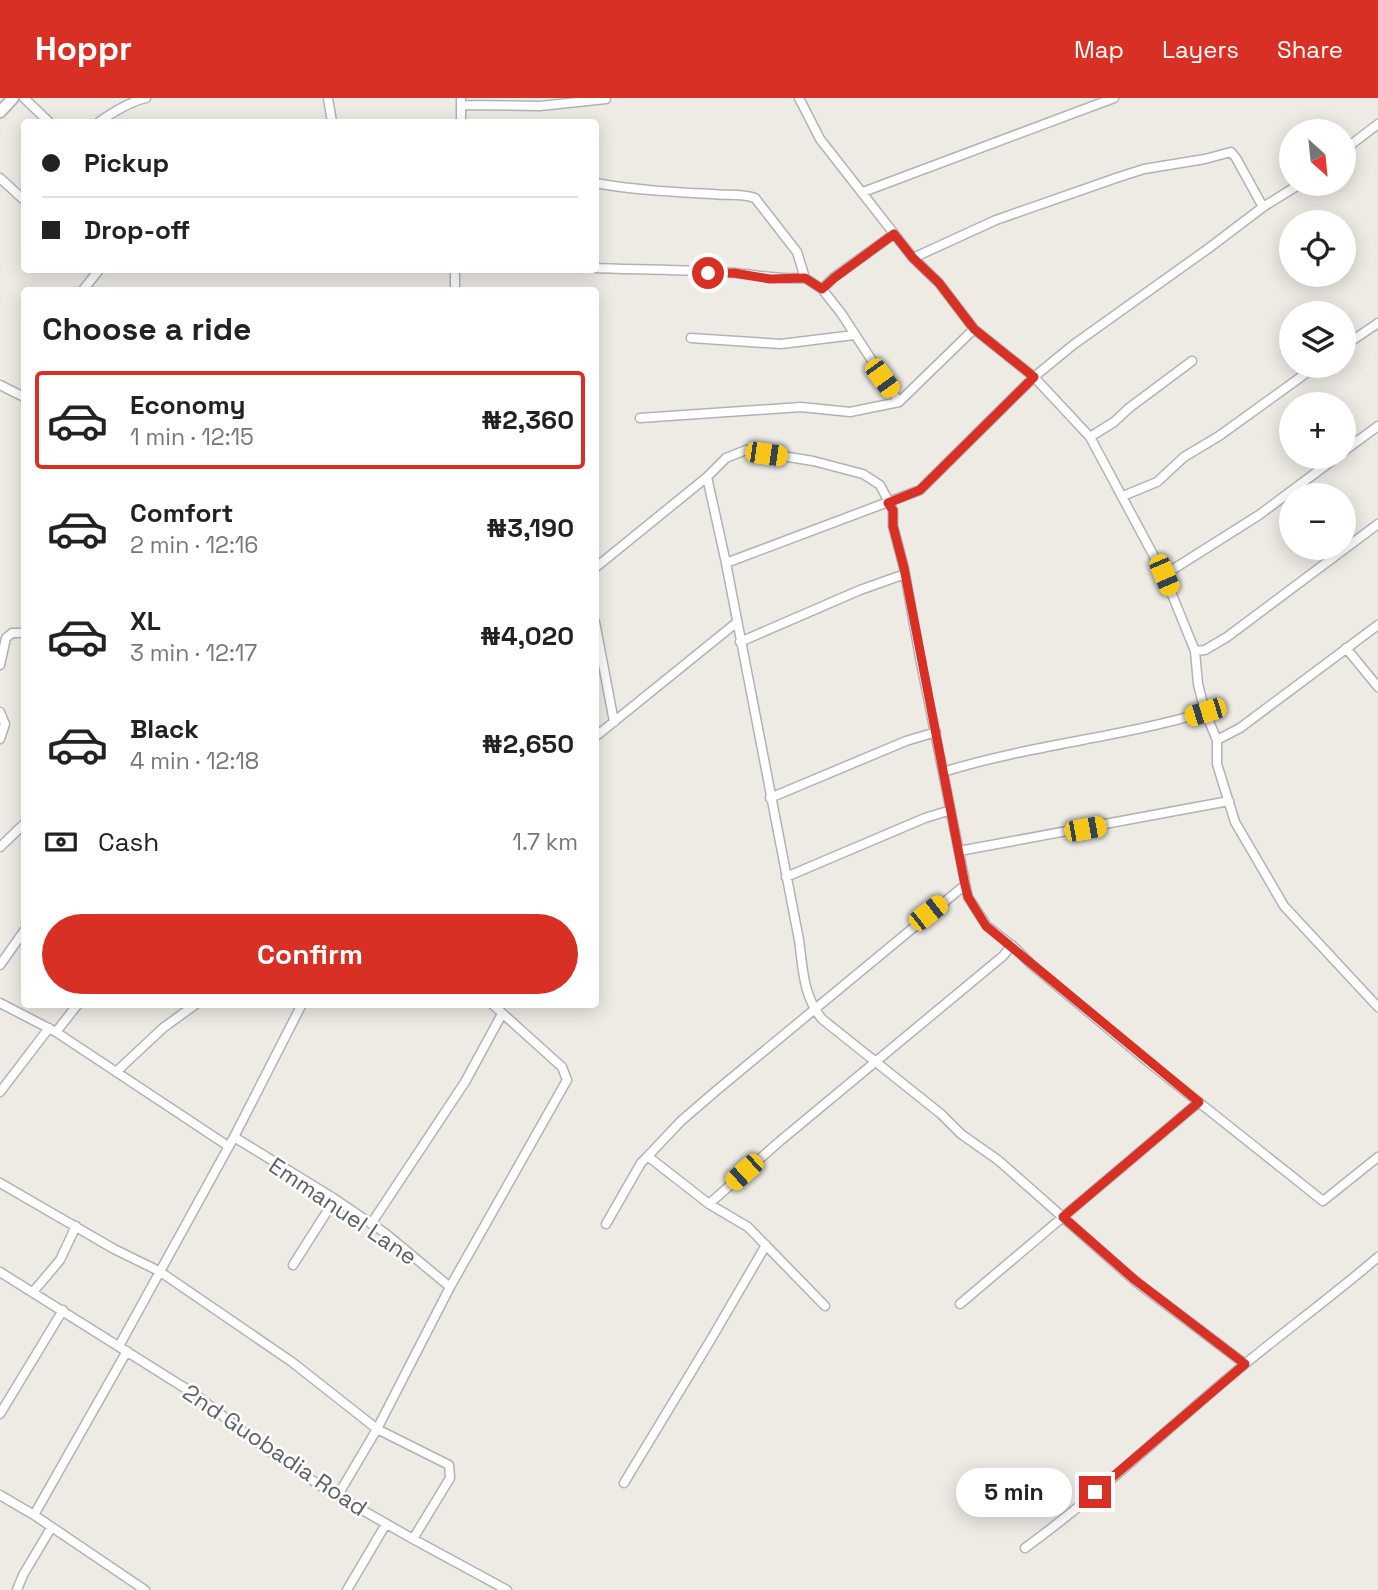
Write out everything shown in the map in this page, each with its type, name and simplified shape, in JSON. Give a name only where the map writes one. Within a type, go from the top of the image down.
[{"type":"street","points":[[0,112],[13,98]]},
{"type":"street","points":[[24,98],[46,119]]},
{"type":"street","points":[[104,119],[146,98]]},
{"type":"street","points":[[328,98],[332,119]]},
{"type":"street","points":[[799,98],[820,139],[913,258],[939,283],[974,329],[1034,377],[1090,437],[1164,575],[1195,651],[1198,684],[1205,712],[1217,740],[1217,764],[1235,822],[1284,906],[1378,1007]]},
{"type":"street","points":[[863,192],[1114,98]]},
{"type":"street","points":[[461,102],[540,106],[606,99]]},
{"type":"street","points":[[1356,141],[1378,124]]},
{"type":"street","points":[[913,258],[996,220],[1119,177],[1144,169],[1231,152],[1263,206]]},
{"type":"street","points":[[0,178],[21,197]]},
{"type":"street","points":[[599,184],[623,188],[745,194],[755,198],[797,252],[805,278]]},
{"type":"street","points":[[726,564],[920,490],[1034,377],[1073,345],[1280,196]]},
{"type":"street","points":[[822,289],[894,234]]},
{"type":"street","points":[[599,268],[734,273],[770,279],[805,278],[822,289],[899,402]]},
{"type":"street","points":[[85,287],[97,273]]},
{"type":"street","points":[[1356,338],[1378,323]]},
{"type":"street","points":[[640,418],[802,407],[850,412],[899,402],[974,329]]},
{"type":"street","points":[[691,338],[781,344],[854,335]]},
{"type":"street","points":[[1090,437],[1108,427],[1192,361]]},
{"type":"street","points":[[1123,496],[1157,482],[1184,457],[1219,436],[1299,378]]},
{"type":"street","points":[[0,385],[21,396]]},
{"type":"street","points":[[1356,442],[1378,426]]},
{"type":"street","points":[[599,565],[707,477],[726,458],[746,450],[813,461],[863,474],[880,485],[893,510],[893,526],[905,574],[965,885],[968,897],[986,926],[1199,1102],[1323,1200],[1378,1157]]},
{"type":"street","points":[[1164,575],[1259,515],[1320,469]]},
{"type":"street","points":[[707,477],[726,564],[806,991],[814,1009],[822,1019],[941,1114],[961,1134],[1003,1165],[1135,1280],[1245,1364]]},
{"type":"street","points":[[1195,651],[1205,650],[1227,637],[1378,524]]},
{"type":"street","points":[[740,642],[860,590],[905,574]]},
{"type":"street","points":[[599,734],[736,623]]},
{"type":"street","points":[[1217,740],[1240,728],[1378,625]]},
{"type":"street","points":[[0,665],[6,638],[12,633],[21,633]]},
{"type":"street","points":[[599,643],[614,722]]},
{"type":"street","points":[[1346,648],[1378,687]]},
{"type":"street","points":[[0,712],[5,724],[0,739]]},
{"type":"street","points":[[943,772],[983,759],[1167,724],[1205,712]]},
{"type":"street","points":[[770,798],[905,741],[936,732]]},
{"type":"street","points":[[959,851],[1229,801]]},
{"type":"street","points":[[786,877],[925,818],[951,810]]},
{"type":"street","points":[[0,848],[21,827]]},
{"type":"street","points":[[606,1224],[646,1158],[681,1121],[965,885]]},
{"type":"street","points":[[0,965],[21,935]]},
{"type":"street","points":[[709,1204],[761,1156],[1012,946]]},
{"type":"street","points":[[1370,999],[1378,992]]},
{"type":"street","points":[[0,1003],[53,1030],[228,1146]]},
{"type":"street","points":[[0,1092],[74,1008]]},
{"type":"street","points":[[116,1072],[163,1028],[190,1008]]},
{"type":"street","points":[[34,1515],[123,1348],[159,1271],[234,1137],[300,1008]]},
{"type":"street","points":[[338,1495],[377,1429],[450,1287],[568,1080],[562,1068],[496,1008]]},
{"type":"street","points":[[371,1224],[465,1082],[502,1014]]},
{"type":"street","points":[[960,1304],[1199,1102]]},
{"type":"street","name":"Emmanuel Lane","points":[[234,1137],[335,1199],[450,1287]]},
{"type":"street","points":[[646,1158],[650,1158],[709,1204],[748,1227],[825,1306]]},
{"type":"street","points":[[0,1183],[114,1249],[159,1271],[292,1362],[377,1429],[444,1461],[451,1470],[450,1478],[413,1539]]},
{"type":"street","points":[[293,1265],[335,1199]]},
{"type":"street","points":[[33,1292],[60,1260],[76,1226]]},
{"type":"street","points":[[624,1483],[765,1245]]},
{"type":"street","points":[[1025,1548],[1064,1520],[1245,1364],[1378,1257]]},
{"type":"street","name":"2nd Guobadia Road","points":[[0,1272],[196,1395],[254,1440],[322,1487],[508,1590]]},
{"type":"street","points":[[0,1414],[62,1310]]},
{"type":"street","points":[[0,1495],[145,1590]]},
{"type":"street","points":[[347,1590],[386,1524]]},
{"type":"street","points":[[17,1590],[51,1528]]},
{"type":"route","points":[[708,273],[734,273],[770,279],[805,278],[822,289],[894,234],[913,258],[939,283],[974,329],[1034,377],[920,490],[888,503],[893,510],[893,526],[904,568],[965,885],[968,897],[986,926],[1199,1102],[1063,1217],[1135,1280],[1245,1364],[1095,1492]]}]
